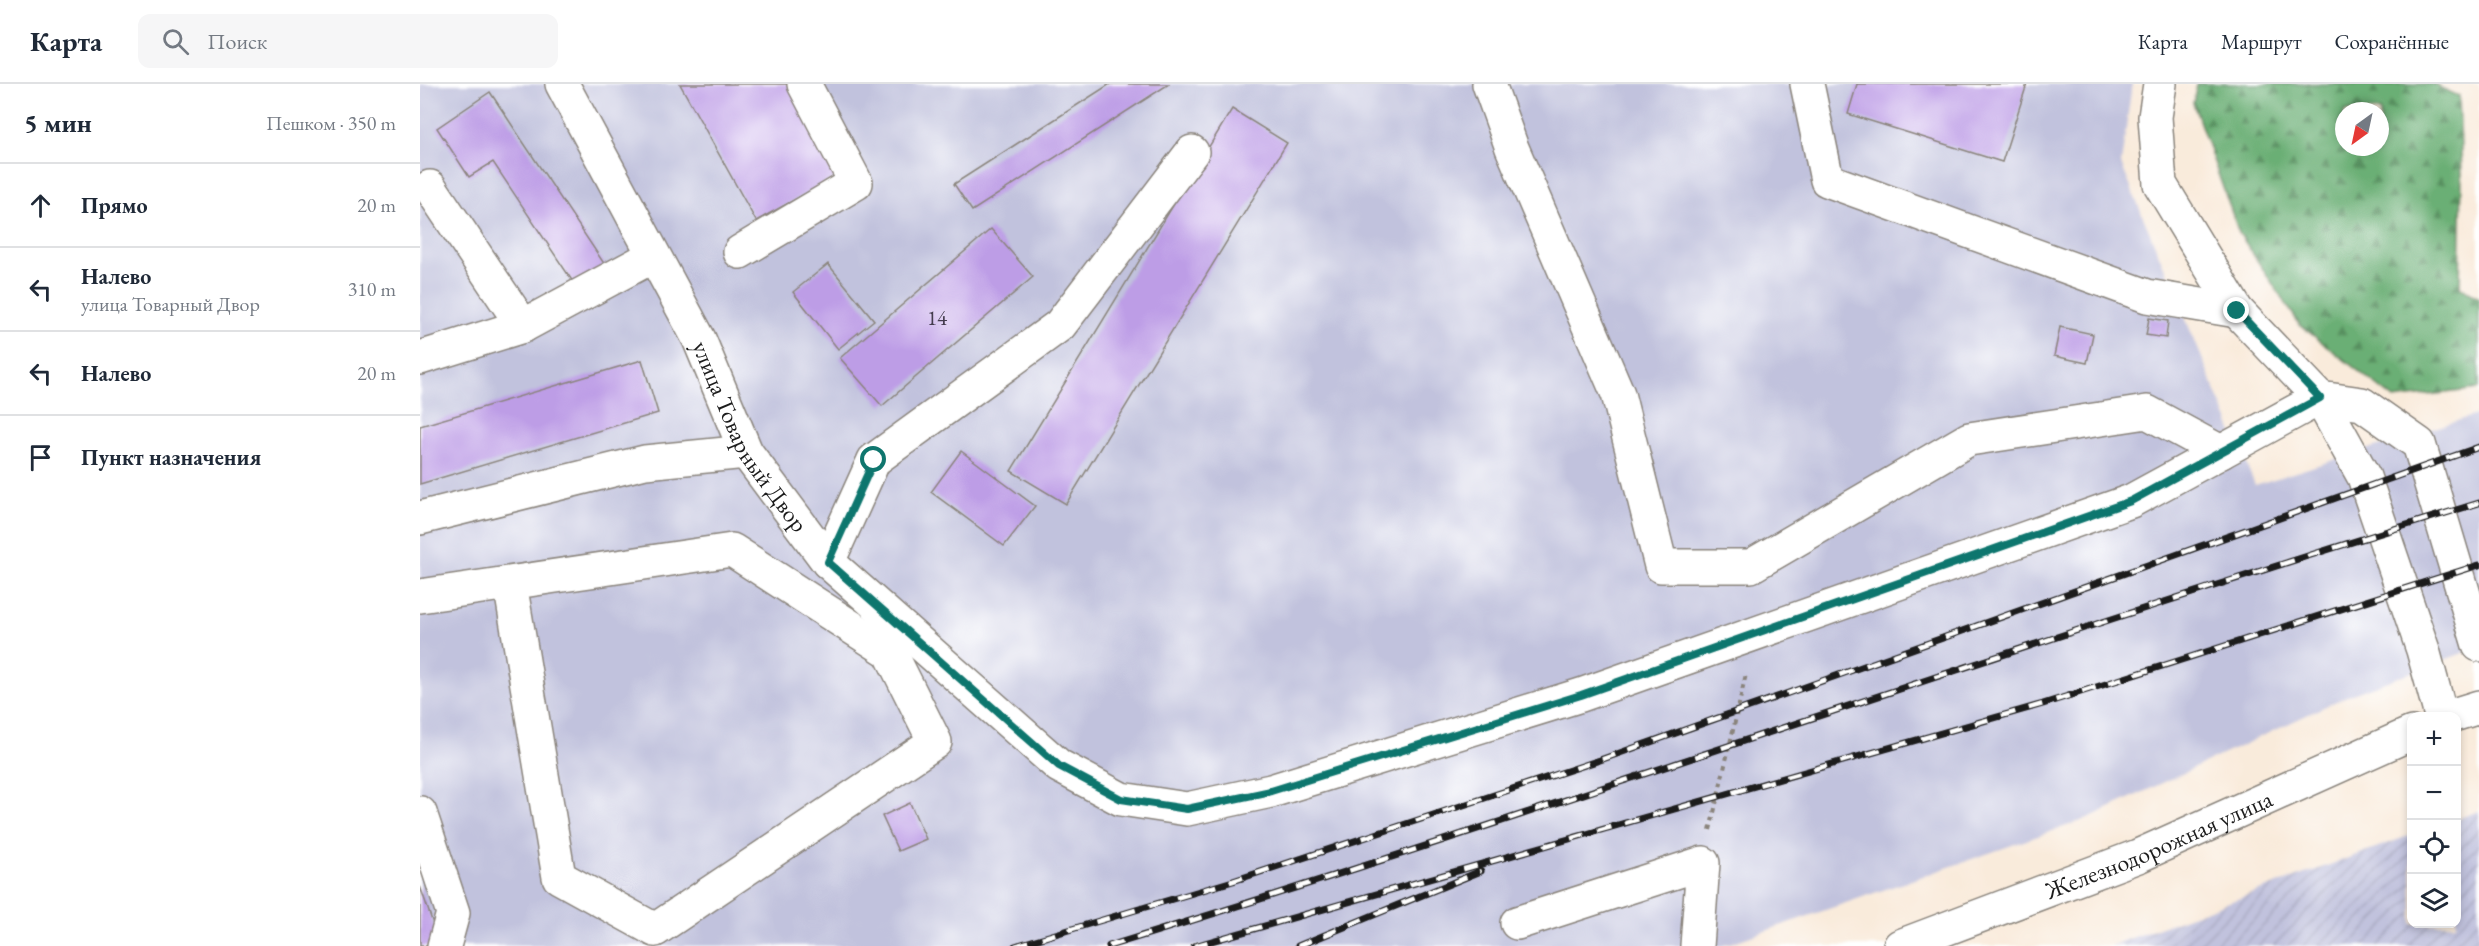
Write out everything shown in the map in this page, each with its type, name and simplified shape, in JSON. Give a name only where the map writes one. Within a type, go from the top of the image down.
[{"type":"street","name":"улица Товарный Двор","points":[[562,84],[699,339],[746,452],[828,562],[1059,766],[1121,799],[1187,809],[1271,791],[1581,695],[2131,501],[2320,398]]},
{"type":"street","points":[[740,252],[856,183],[804,84]]},
{"type":"street","points":[[1489,84],[1512,148],[1618,394],[1661,566],[1751,566],[1969,439],[2146,412],[2221,452]]},
{"type":"street","points":[[1807,84],[1827,180],[2147,296],[2237,311]]},
{"type":"street","points":[[2160,84],[2155,117],[2160,184],[2237,311],[2320,398],[2364,477],[2423,650],[2440,712]]},
{"type":"street","points":[[828,562],[874,460],[1060,325],[1192,152]]},
{"type":"street","points":[[430,187],[523,326]]},
{"type":"street","points":[[420,358],[523,326],[653,256]]},
{"type":"street","points":[[2320,398],[2362,404],[2419,444],[2479,645]]},
{"type":"street","points":[[420,518],[645,462],[746,452]]},
{"type":"street","points":[[420,596],[732,550],[890,652],[935,742],[655,930],[559,877],[510,583]]},
{"type":"street","points":[[2461,713],[2479,707]]},
{"type":"street","name":"Железнодорожная улица","points":[[1900,946],[2138,856],[2407,735]]},
{"type":"street","points":[[420,813],[453,913],[444,946]]},
{"type":"street","points":[[1517,922],[1703,863],[1697,946]]},
{"type":"path","points":[[1703,863],[1756,633]]},
{"type":"shaded area","points":[[420,84],[2132,84],[2121,164],[2255,485],[2479,414],[2479,647],[2347,696],[2084,820],[1722,946],[420,946]]},
{"type":"shaded area","points":[[2479,811],[2479,946],[2110,946],[2407,836],[2407,928],[2461,928],[2461,818]]},
{"type":"green space","points":[[2197,84],[2432,84],[2459,96],[2462,174],[2460,287],[2479,298],[2479,389],[2394,399],[2300,325],[2239,233],[2193,103]]},
{"type":"building","points":[[680,84],[797,84],[845,172],[756,221]]},
{"type":"building","points":[[1110,84],[1169,84],[972,211],[954,184]]},
{"type":"building","points":[[1857,84],[2027,84],[2002,162],[1848,114]]},
{"type":"building","points":[[490,92],[605,265],[575,285],[493,162],[469,177],[437,128]]},
{"type":"building","points":[[1232,109],[1287,143],[1066,504],[1011,471]]},
{"type":"building","points":[[991,229],[1033,277],[882,406],[840,358]]},
{"type":"building","points":[[828,264],[874,320],[838,349],[793,292]]},
{"type":"building","points":[[2149,318],[2168,321],[2166,338],[2146,335]]},
{"type":"building","points":[[2060,327],[2093,334],[2087,363],[2054,356]]},
{"type":"building","points":[[642,360],[658,413],[420,484],[420,426]]},
{"type":"building","points":[[961,451],[1035,506],[1004,546],[931,492]]},
{"type":"building","points":[[910,803],[926,839],[898,851],[882,816]]},
{"type":"building","points":[[420,886],[440,944],[434,946],[420,946]]},
{"type":"railway","points":[[1015,946],[1233,881],[1600,760],[2479,447]]},
{"type":"railway","points":[[1109,946],[1452,837],[2136,611],[2479,503]]},
{"type":"railway","points":[[1194,946],[2043,704],[2479,565]]},
{"type":"railway","points":[[1298,946],[1481,871]]},
{"type":"route","points":[[874,460],[828,562],[1059,766],[1121,799],[1187,809],[1271,791],[1581,695],[2131,501],[2320,398],[2237,311]]}]
